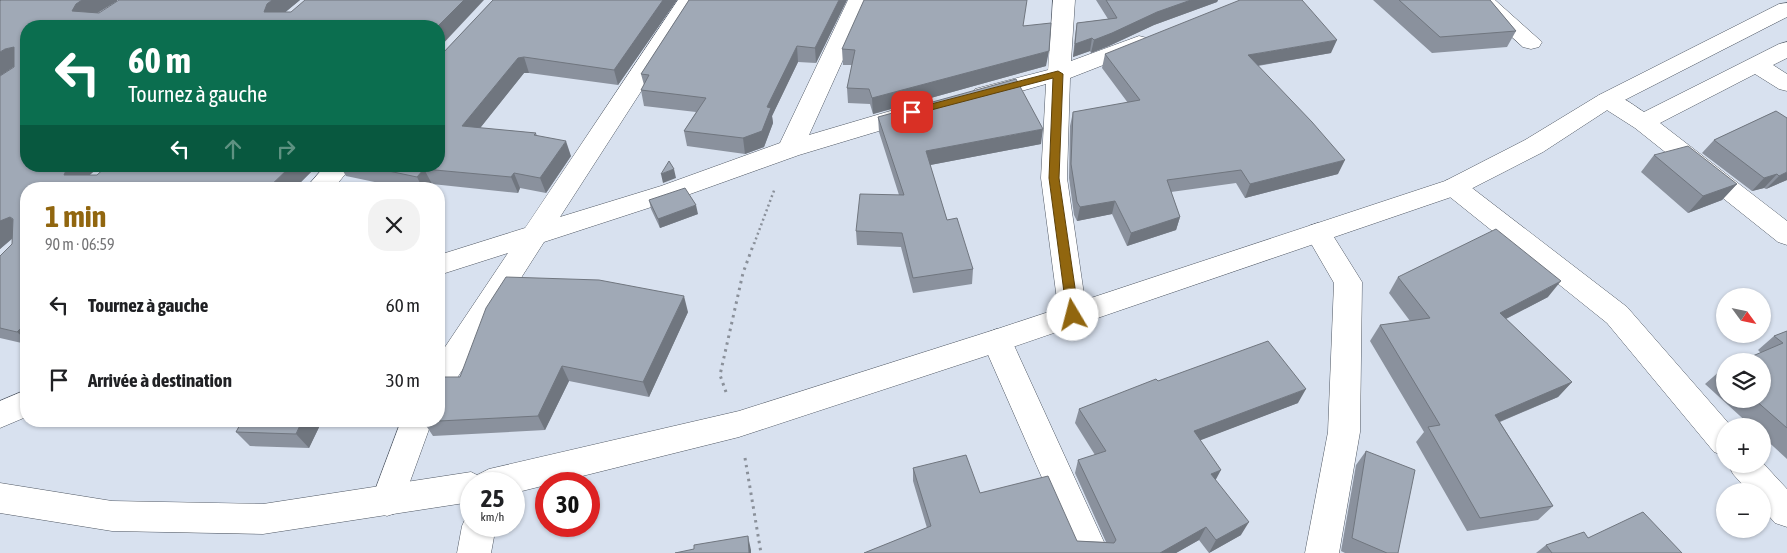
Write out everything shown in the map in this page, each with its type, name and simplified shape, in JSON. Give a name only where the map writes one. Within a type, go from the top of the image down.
[{"type":"street","points":[[445,371],[689,0]]},
{"type":"street","points":[[790,149],[859,0]]},
{"type":"street","points":[[1064,0],[1058,74],[1054,178],[1073,315]]},
{"type":"street","points":[[1482,0],[1531,42]]},
{"type":"street","points":[[525,475],[739,424],[997,341],[1454,187],[1534,146],[1607,100],[1787,9]]},
{"type":"street","points":[[445,264],[670,192],[790,149],[1058,74],[1118,53],[1156,36]]},
{"type":"street","points":[[1643,122],[1787,50]]},
{"type":"street","points":[[1758,66],[1787,84]]},
{"type":"street","points":[[1607,100],[1643,122],[1787,235]]},
{"type":"street","points":[[325,182],[334,172]]},
{"type":"street","points":[[1454,187],[1617,315],[1716,431]]},
{"type":"street","points":[[1318,232],[1348,282],[1344,432],[1322,553]]},
{"type":"street","points":[[997,341],[1092,553]]},
{"type":"street","points":[[0,415],[20,406]]},
{"type":"street","points":[[386,501],[415,427]]},
{"type":"street","points":[[1752,473],[1787,512]]},
{"type":"street","points":[[0,498],[112,516],[263,519],[460,489]]},
{"type":"street","points":[[474,553],[477,537]]},
{"type":"path","points":[[761,553],[739,424],[720,375],[743,273],[790,149]]},
{"type":"building","points":[[82,0],[76,4],[72,11],[99,13],[119,0],[272,0],[267,4],[264,12],[291,12],[305,0],[464,0],[444,20],[20,20],[20,172],[65,172],[64,175],[97,175],[100,172],[285,172],[274,182],[20,182],[20,329],[17,332],[0,328],[0,256],[12,244],[13,219],[10,217],[0,221],[0,76],[14,67],[14,47],[0,52],[0,1]]},
{"type":"building","points":[[493,0],[663,0],[614,70],[524,57],[518,58],[462,126],[536,133],[534,135],[566,141],[540,178],[514,173],[511,177],[445,171],[445,51]]},
{"type":"building","points":[[689,0],[839,0],[815,48],[797,46],[767,107],[771,108],[762,131],[743,138],[684,131],[706,98],[641,90],[649,75],[641,74]]},
{"type":"building","points":[[864,0],[1027,0],[1023,26],[1051,23],[1049,51],[872,98],[869,89],[847,88],[855,50],[842,49]]},
{"type":"building","points":[[1106,0],[1191,0],[1157,12],[1094,40],[1092,38],[1075,44],[1077,23],[1117,18]]},
{"type":"building","points":[[1240,0],[1302,0],[1337,40],[1248,55],[1312,122],[1345,160],[1250,184],[1241,170],[1167,180],[1180,217],[1131,233],[1115,201],[1080,207],[1077,202],[1071,164],[1073,112],[1140,100],[1105,54]]},
{"type":"building","points":[[1399,0],[1490,0],[1516,31],[1440,37]]},
{"type":"building","points":[[1016,79],[1043,129],[926,151],[947,220],[957,218],[973,269],[913,278],[902,233],[856,231],[860,194],[904,195],[878,117]]},
{"type":"building","points":[[1776,111],[1787,118],[1787,172],[1779,176],[1777,174],[1764,178],[1714,140]]},
{"type":"building","points":[[1688,146],[1737,184],[1703,196],[1654,155]]},
{"type":"building","points":[[669,161],[674,169],[661,174]]},
{"type":"building","points":[[393,172],[421,172],[417,177]]},
{"type":"building","points":[[685,188],[696,205],[658,219],[649,200]]},
{"type":"building","points":[[1496,229],[1561,281],[1500,313],[1572,382],[1495,415],[1553,506],[1480,518],[1428,427],[1440,425],[1380,325],[1430,318],[1398,277]]},
{"type":"building","points":[[506,277],[599,280],[684,296],[643,382],[562,366],[538,416],[445,421],[445,377],[460,377],[486,308]]},
{"type":"building","points":[[1787,331],[1787,428],[1764,408],[1771,408],[1771,353],[1760,353],[1783,343],[1774,336]]},
{"type":"building","points":[[1268,341],[1306,389],[1194,431],[1221,470],[1211,474],[1249,522],[1216,540],[1206,527],[1160,553],[864,553],[931,526],[913,468],[966,455],[980,493],[1048,476],[1077,541],[1114,543],[1116,540],[1078,460],[1106,451],[1079,409],[1156,379],[1158,381]]},
{"type":"building","points":[[239,427],[299,427],[296,434],[236,432]]},
{"type":"building","points":[[1366,451],[1415,470],[1398,553],[1387,553],[1352,538]]},
{"type":"building","points":[[1643,512],[1682,553],[1552,553],[1546,545],[1584,532],[1588,538]]},
{"type":"building","points":[[748,536],[749,553],[675,553],[694,549],[694,545]]},
{"type":"route","points":[[912,112],[1058,74],[1054,178],[1073,315]]}]
